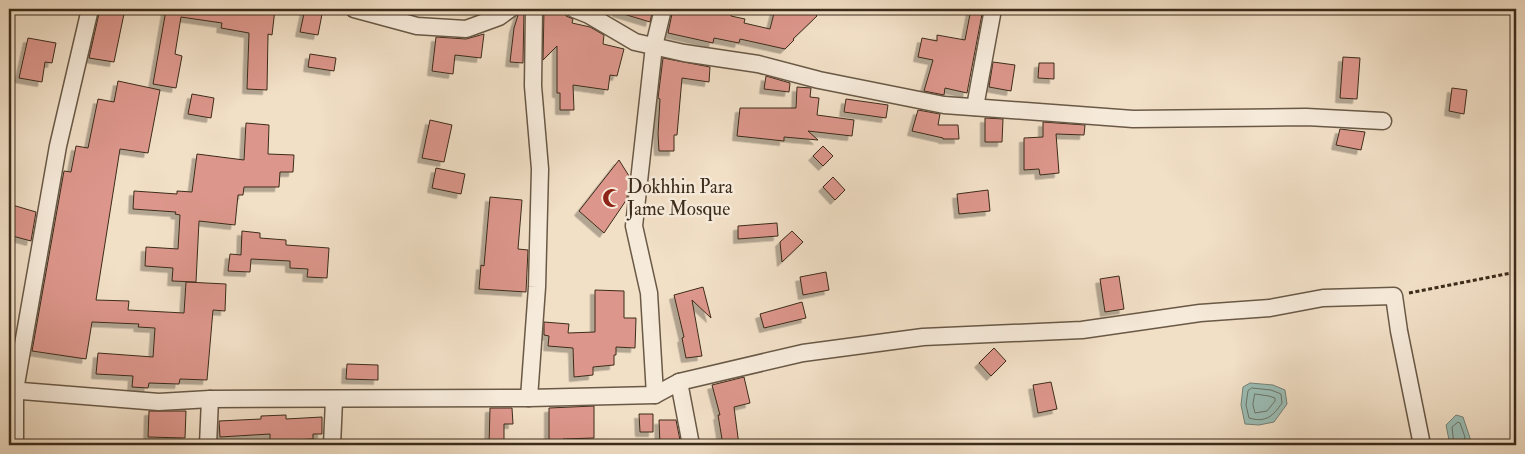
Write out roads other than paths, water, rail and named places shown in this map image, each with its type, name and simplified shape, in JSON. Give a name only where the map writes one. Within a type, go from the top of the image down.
[{"type":"street","points":[[15,445],[12,390],[58,146],[90,9]]},
{"type":"street","points":[[354,9],[417,26],[466,29],[499,16],[510,9]]},
{"type":"street","points":[[529,398],[536,287],[540,169],[533,86],[534,9]]},
{"type":"street","points":[[574,9],[589,15],[634,42],[684,53],[758,64],[880,94],[944,105],[1133,119],[1306,117],[1383,120]]},
{"type":"street","points":[[655,395],[649,294],[634,226],[654,46],[663,9]]},
{"type":"street","points":[[975,107],[993,9]]},
{"type":"street","points":[[12,390],[159,402],[655,395],[679,382],[803,353],[923,337],[1082,330],[1200,313],[1270,308],[1323,298],[1394,296],[1422,445]]},
{"type":"street","points":[[679,382],[691,445]]},
{"type":"street","points":[[208,445],[210,400]]},
{"type":"street","points":[[332,445],[334,400]]},
{"type":"water","points":[[1250,383],[1273,385],[1285,390],[1287,404],[1274,422],[1259,425],[1245,424],[1241,405],[1243,387]]},
{"type":"water","points":[[1456,415],[1463,417],[1471,441],[1464,445],[1450,445],[1446,425]]},
{"type":"place","name":"Dokhhin Para Jame Mosque","points":[[612,198]]}]
